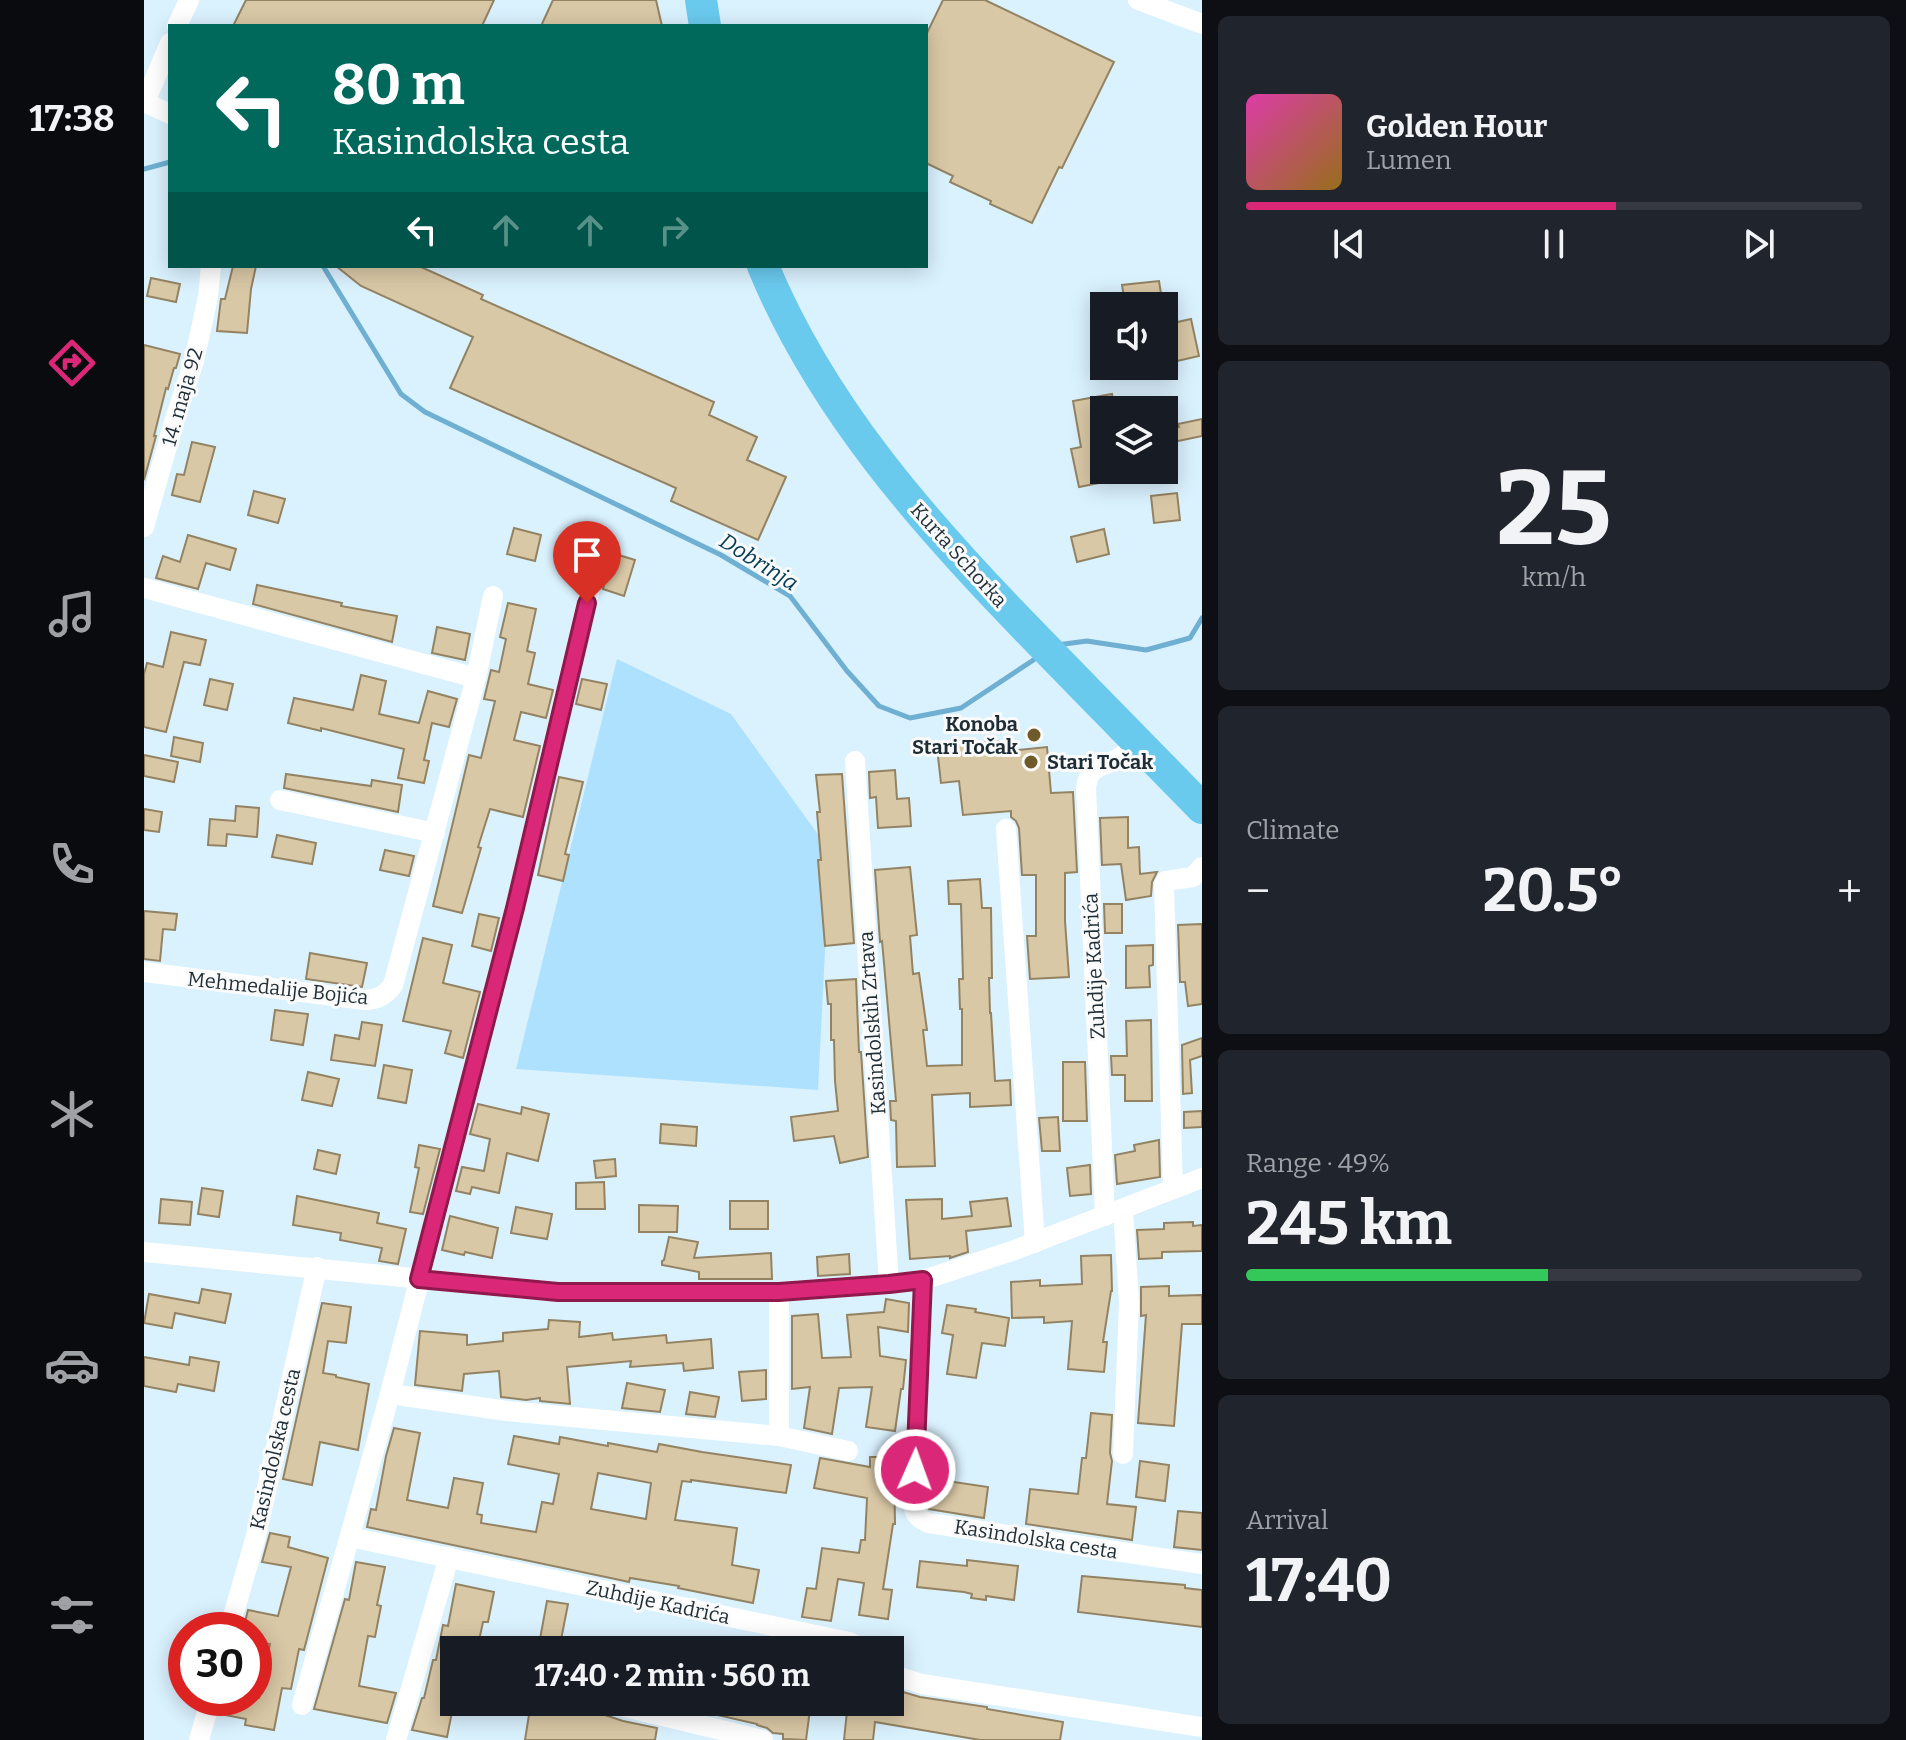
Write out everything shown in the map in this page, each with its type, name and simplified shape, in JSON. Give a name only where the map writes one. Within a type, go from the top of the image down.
[{"type":"main road","points":[[701,0],[705,24]]},
{"type":"main road","name":"Kurta Schorka","points":[[764,268],[798,340],[854,428],[893,481],[1015,618],[1202,808]]},
{"type":"street","points":[[178,24],[189,0]]},
{"type":"street","points":[[1138,0],[1202,24]]},
{"type":"street","points":[[168,48],[144,102],[168,113]]},
{"type":"street","name":"14. maja 92","points":[[144,527],[194,361],[211,268]]},
{"type":"street","points":[[302,1705],[390,1394],[515,908],[601,542]]},
{"type":"street","points":[[144,588],[476,678]]},
{"type":"street","name":"Mehmedalije Bojića","points":[[144,972],[365,1000],[379,998],[387,992],[393,985],[435,833],[476,678],[493,596]]},
{"type":"street","name":"Zuhdije Kadrića","points":[[1123,1454],[1129,1302],[1114,1212],[1086,788],[1087,778],[1093,770],[1119,758],[1138,743]]},
{"type":"street","name":"Kasindolskih Zrtava","points":[[855,761],[889,1284]]},
{"type":"street","points":[[280,800],[435,833]]},
{"type":"street","points":[[1006,829],[1035,1243]]},
{"type":"street","points":[[1173,1189],[1164,886],[1166,881],[1193,877],[1202,867]]},
{"type":"street","points":[[144,1252],[558,1292],[779,1292],[923,1280],[1035,1243],[1202,1178]]},
{"type":"street","name":"Kasindolska cesta","points":[[234,1612],[256,1536],[317,1267]]},
{"type":"street","name":"Kasindolska cesta","points":[[923,1280],[913,1502],[919,1518],[928,1523],[1202,1564]]},
{"type":"street","points":[[779,1292],[779,1436]]},
{"type":"street","points":[[390,1394],[507,1411],[779,1436],[848,1451]]},
{"type":"street","name":"Zuhdije Kadrića","points":[[350,1537],[821,1636]]},
{"type":"street","points":[[396,1740],[449,1557]]},
{"type":"street","points":[[904,1678],[922,1684],[1202,1727]]},
{"type":"street","points":[[199,1740],[206,1716]]},
{"type":"street","points":[[663,1716],[763,1740]]},
{"type":"shaded area","points":[[617,659],[731,714],[830,851],[818,1090],[516,1069]]},
{"type":"building","points":[[246,0],[494,0],[483,24],[234,24]]},
{"type":"building","points":[[553,0],[656,0],[662,24],[542,24]]},
{"type":"building","points":[[943,0],[985,0],[1114,62],[1032,223],[950,182],[953,176],[928,164],[928,31]]},
{"type":"building","points":[[233,268],[256,268],[247,333],[217,331],[221,299],[225,299]]},
{"type":"building","points":[[338,268],[423,268],[483,295],[481,299],[714,402],[709,415],[757,437],[747,460],[786,477],[758,540],[671,501],[676,488],[450,388],[473,337],[361,286]]},
{"type":"building","points":[[151,278],[180,284],[176,302],[147,296]]},
{"type":"building","points":[[1159,281],[1161,292],[1123,292],[1122,285]]},
{"type":"building","points":[[1191,319],[1199,356],[1178,361],[1178,322]]},
{"type":"building","points":[[144,345],[180,354],[166,388],[144,480]]},
{"type":"building","points":[[1090,398],[1090,484],[1094,484],[1079,487],[1071,449],[1081,447],[1073,401]]},
{"type":"building","points":[[1202,419],[1202,436],[1178,441],[1178,424]]},
{"type":"building","points":[[192,442],[215,447],[200,502],[172,495],[177,474],[184,475]]},
{"type":"building","points":[[254,491],[285,499],[278,523],[248,515]]},
{"type":"building","points":[[1177,493],[1180,520],[1154,523],[1151,496]]},
{"type":"building","points":[[514,528],[541,535],[535,561],[507,554]]},
{"type":"building","points":[[1104,529],[1109,554],[1077,562],[1071,537]]},
{"type":"building","points":[[188,535],[236,549],[230,570],[206,563],[198,589],[156,578],[163,556],[180,562]]},
{"type":"building","points":[[612,553],[635,560],[624,596],[603,589]]},
{"type":"building","points":[[257,585],[397,616],[392,642],[253,604]]},
{"type":"building","points":[[508,603],[536,609],[527,651],[535,653],[528,684],[553,690],[546,718],[521,712],[514,740],[540,746],[523,817],[490,809],[462,913],[433,906],[469,755],[481,758],[495,701],[484,699],[491,670],[499,672],[506,639],[500,637]]},
{"type":"building","points":[[437,627],[470,634],[465,660],[432,653]]},
{"type":"building","points":[[171,632],[206,640],[200,665],[184,662],[166,732],[144,727],[144,674],[147,663],[163,667]]},
{"type":"building","points":[[361,675],[386,681],[379,714],[419,723],[428,691],[457,699],[449,727],[432,723],[424,760],[429,761],[424,783],[398,778],[404,749],[288,723],[294,698],[353,710]]},
{"type":"building","points":[[210,679],[233,684],[227,710],[204,705]]},
{"type":"building","points":[[582,679],[607,684],[601,710],[576,704]]},
{"type":"building","points":[[174,737],[203,743],[200,762],[171,756]]},
{"type":"building","points":[[998,741],[999,752],[1047,747],[1051,793],[1073,792],[1077,872],[1065,873],[1069,977],[1030,979],[1027,936],[1036,936],[1036,875],[1022,875],[1019,828],[1011,817],[1011,811],[963,815],[959,781],[941,783],[937,748]]},
{"type":"building","points":[[144,755],[178,762],[174,782],[144,776]]},
{"type":"building","points":[[895,770],[897,799],[909,798],[911,826],[878,828],[876,797],[870,798],[869,772]]},
{"type":"building","points":[[286,774],[371,786],[372,780],[402,785],[398,812],[284,788]]},
{"type":"building","points":[[842,774],[854,943],[825,946],[818,860],[821,860],[817,812],[820,812],[816,775]]},
{"type":"building","points":[[559,777],[583,782],[565,854],[569,855],[563,881],[538,875]]},
{"type":"building","points":[[236,806],[259,808],[257,837],[227,834],[226,846],[208,845],[210,819],[235,821]]},
{"type":"building","points":[[144,809],[162,812],[159,832],[144,830]]},
{"type":"building","points":[[1128,817],[1128,848],[1139,847],[1140,874],[1157,872],[1152,882],[1151,896],[1126,900],[1121,864],[1102,865],[1100,818]]},
{"type":"building","points":[[277,835],[316,843],[312,864],[272,857]]},
{"type":"building","points":[[385,850],[414,856],[409,876],[380,870]]},
{"type":"building","points":[[910,867],[917,935],[910,936],[913,974],[919,973],[927,1030],[923,1030],[927,1066],[962,1065],[959,979],[963,979],[961,904],[949,904],[948,881],[980,879],[982,908],[991,908],[992,978],[989,978],[995,1081],[1010,1080],[1011,1105],[970,1107],[970,1093],[932,1095],[935,1166],[897,1167],[896,1121],[891,1120],[890,1101],[896,1101],[875,870]]},
{"type":"building","points":[[1104,904],[1122,904],[1122,933],[1105,933]]},
{"type":"building","points":[[144,911],[177,914],[175,930],[163,929],[160,961],[144,959]]},
{"type":"building","points":[[479,914],[499,918],[491,951],[472,946]]},
{"type":"building","points":[[1202,924],[1202,1004],[1188,1006],[1185,982],[1180,982],[1178,925]]},
{"type":"building","points":[[423,938],[452,945],[443,983],[480,992],[463,1058],[445,1053],[451,1031],[403,1021]]},
{"type":"building","points":[[1153,945],[1153,965],[1149,966],[1150,987],[1126,988],[1126,946]]},
{"type":"building","points":[[310,953],[367,963],[362,987],[306,979]]},
{"type":"building","points":[[856,979],[868,1157],[840,1163],[834,1136],[794,1141],[791,1117],[838,1111],[831,1004],[828,1004],[826,981]]},
{"type":"building","points":[[275,1010],[308,1014],[303,1045],[271,1040]]},
{"type":"building","points":[[1151,1020],[1152,1101],[1125,1101],[1125,1075],[1112,1075],[1111,1056],[1127,1056],[1126,1021]]},
{"type":"building","points":[[362,1022],[382,1025],[375,1066],[331,1060],[335,1035],[359,1039]]},
{"type":"building","points":[[1202,1038],[1202,1056],[1190,1060],[1192,1093],[1183,1094],[1182,1045]]},
{"type":"building","points":[[1063,1062],[1085,1062],[1087,1121],[1063,1121]]},
{"type":"building","points":[[384,1065],[412,1070],[406,1103],[378,1098]]},
{"type":"building","points":[[308,1072],[339,1079],[332,1106],[302,1100]]},
{"type":"building","points":[[478,1104],[521,1114],[522,1107],[549,1114],[538,1161],[507,1153],[499,1193],[472,1187],[470,1194],[456,1191],[462,1167],[484,1171],[490,1139],[470,1134]]},
{"type":"building","points":[[1202,1111],[1202,1127],[1184,1128],[1184,1112]]},
{"type":"building","points":[[1058,1117],[1060,1151],[1042,1151],[1039,1118]]},
{"type":"building","points":[[661,1124],[697,1127],[696,1146],[660,1143]]},
{"type":"building","points":[[1159,1140],[1160,1177],[1117,1184],[1115,1155],[1135,1151],[1134,1145]]},
{"type":"building","points":[[419,1145],[440,1149],[423,1214],[410,1212],[419,1168],[415,1167]]},
{"type":"building","points":[[318,1150],[340,1155],[336,1174],[314,1169]]},
{"type":"building","points":[[615,1159],[616,1176],[596,1178],[594,1161]]},
{"type":"building","points":[[1090,1165],[1091,1194],[1070,1196],[1067,1168]]},
{"type":"building","points":[[604,1182],[605,1209],[576,1209],[576,1183]]},
{"type":"building","points":[[202,1188],[223,1191],[219,1217],[198,1214]]},
{"type":"building","points":[[297,1196],[379,1213],[377,1223],[406,1229],[398,1264],[379,1261],[382,1248],[340,1240],[341,1233],[293,1225]]},
{"type":"building","points":[[1007,1198],[1011,1226],[966,1231],[968,1252],[950,1258],[910,1259],[906,1200],[942,1199],[942,1219],[972,1216],[970,1202]]},
{"type":"building","points":[[161,1199],[192,1202],[190,1225],[159,1223]]},
{"type":"building","points":[[730,1201],[768,1201],[768,1229],[730,1229]]},
{"type":"building","points":[[639,1205],[678,1206],[677,1232],[639,1232]]},
{"type":"building","points":[[516,1207],[552,1214],[547,1239],[511,1233]]},
{"type":"building","points":[[450,1216],[498,1228],[492,1258],[442,1250]]},
{"type":"building","points":[[1193,1222],[1193,1226],[1202,1225],[1202,1251],[1162,1252],[1162,1258],[1139,1259],[1137,1230],[1164,1229],[1164,1223]]},
{"type":"building","points":[[669,1237],[698,1242],[694,1258],[771,1253],[772,1279],[699,1279],[699,1272],[662,1265]]},
{"type":"building","points":[[849,1254],[850,1274],[818,1276],[817,1257]]},
{"type":"building","points":[[1111,1255],[1112,1291],[1103,1342],[1107,1342],[1104,1372],[1068,1369],[1072,1321],[1044,1323],[1044,1317],[1012,1318],[1011,1282],[1040,1280],[1040,1286],[1082,1284],[1081,1256]]},
{"type":"building","points":[[1169,1286],[1169,1296],[1202,1295],[1202,1324],[1182,1324],[1174,1426],[1138,1423],[1146,1315],[1141,1316],[1141,1287]]},
{"type":"building","points":[[202,1289],[231,1294],[225,1323],[175,1313],[172,1328],[144,1323],[149,1294],[199,1303]]},
{"type":"building","points":[[886,1299],[909,1303],[908,1332],[878,1327],[880,1356],[906,1360],[895,1431],[866,1427],[872,1387],[839,1388],[832,1434],[804,1428],[810,1387],[792,1389],[792,1316],[818,1314],[822,1358],[851,1357],[847,1315],[884,1312]]},
{"type":"building","points":[[322,1303],[351,1307],[346,1343],[328,1341],[323,1373],[369,1384],[358,1450],[320,1442],[312,1485],[283,1479]]},
{"type":"building","points":[[947,1305],[1009,1318],[1005,1346],[982,1343],[976,1378],[947,1374],[953,1335],[942,1333]]},
{"type":"building","points":[[549,1320],[580,1322],[579,1337],[612,1333],[613,1340],[666,1335],[667,1343],[711,1339],[713,1368],[684,1371],[683,1363],[630,1367],[631,1361],[567,1367],[570,1404],[540,1401],[540,1398],[501,1397],[499,1371],[464,1374],[462,1391],[415,1385],[420,1331],[467,1335],[467,1345],[503,1341],[503,1333],[548,1329]]},
{"type":"building","points":[[144,1357],[189,1365],[190,1357],[219,1362],[214,1391],[178,1384],[176,1392],[144,1386]]},
{"type":"building","points":[[766,1370],[766,1399],[742,1401],[739,1372]]},
{"type":"building","points":[[627,1383],[665,1390],[660,1412],[622,1408]]},
{"type":"building","points":[[690,1392],[719,1397],[715,1417],[686,1414]]},
{"type":"building","points":[[1091,1413],[1112,1415],[1112,1461],[1107,1504],[1136,1507],[1132,1540],[1026,1524],[1030,1489],[1078,1494]]},
{"type":"building","points":[[394,1428],[420,1433],[407,1500],[448,1508],[454,1478],[483,1483],[477,1514],[482,1515],[481,1523],[536,1532],[542,1502],[553,1504],[559,1474],[508,1464],[514,1436],[559,1444],[560,1437],[657,1452],[659,1444],[791,1465],[786,1493],[682,1481],[675,1520],[737,1528],[732,1565],[759,1570],[753,1603],[679,1586],[630,1578],[629,1582],[367,1527],[371,1509],[376,1510]],"holes":[[[598,1473],[651,1483],[646,1519],[591,1509]]]},
{"type":"building","points":[[870,1457],[889,1457],[889,1466],[894,1467],[895,1524],[883,1589],[892,1590],[888,1619],[859,1615],[864,1583],[838,1579],[831,1621],[802,1617],[807,1588],[816,1589],[822,1548],[859,1553],[861,1540],[865,1540],[867,1498],[814,1488],[820,1458],[870,1467]]},
{"type":"building","points":[[1140,1461],[1169,1465],[1165,1501],[1136,1497]]},
{"type":"building","points":[[927,1478],[988,1487],[984,1518],[929,1509],[926,1501]]},
{"type":"building","points":[[1178,1511],[1202,1513],[1202,1550],[1174,1547]]},
{"type":"building","points":[[270,1533],[290,1537],[288,1547],[328,1558],[304,1650],[299,1649],[291,1689],[282,1688],[274,1730],[245,1725],[246,1719],[230,1716],[272,1716],[272,1615],[278,1616],[291,1567],[262,1562]]},
{"type":"building","points":[[967,1560],[1018,1566],[1014,1600],[986,1596],[986,1600],[971,1598],[972,1594],[964,1592],[917,1587],[920,1561],[967,1566]]},
{"type":"building","points":[[356,1562],[385,1567],[377,1605],[381,1606],[375,1637],[368,1636],[359,1686],[396,1693],[387,1723],[314,1709],[345,1599],[349,1600]]},
{"type":"building","points":[[1082,1576],[1185,1585],[1185,1588],[1202,1590],[1202,1627],[1078,1612]]},
{"type":"building","points":[[456,1584],[494,1592],[488,1622],[483,1622],[480,1636],[441,1636],[443,1625],[448,1626]]},
{"type":"building","points":[[547,1601],[568,1604],[562,1636],[541,1636]]},
{"type":"building","points":[[440,1640],[440,1716],[451,1716],[447,1737],[412,1730],[433,1660],[436,1660]]},
{"type":"building","points":[[904,1692],[1063,1722],[1060,1740],[980,1740],[875,1722],[873,1740],[844,1740],[847,1716],[904,1716]]},
{"type":"building","points":[[529,1716],[608,1716],[657,1728],[655,1740],[525,1740]]},
{"type":"building","points":[[722,1716],[809,1716],[806,1740],[783,1739],[783,1734],[773,1733],[757,1724]]},
{"type":"waterway","name":"Dobrinja","points":[[144,169],[168,163]]},
{"type":"waterway","name":"Dobrinja","points":[[324,268],[401,394],[425,412],[721,555],[790,596],[847,671],[879,706],[910,718],[961,708],[1038,657]]},
{"type":"waterway","name":"Dobrinja","points":[[1057,645],[1087,641],[1146,650],[1190,638],[1202,618]]},
{"type":"place","name":"Konoba Stari Točak","points":[[1034,735]]},
{"type":"place","name":"Stari Točak","points":[[1031,762]]},
{"type":"route","points":[[587,603],[515,908],[419,1279],[558,1292],[779,1292],[923,1280],[915,1470]]}]
